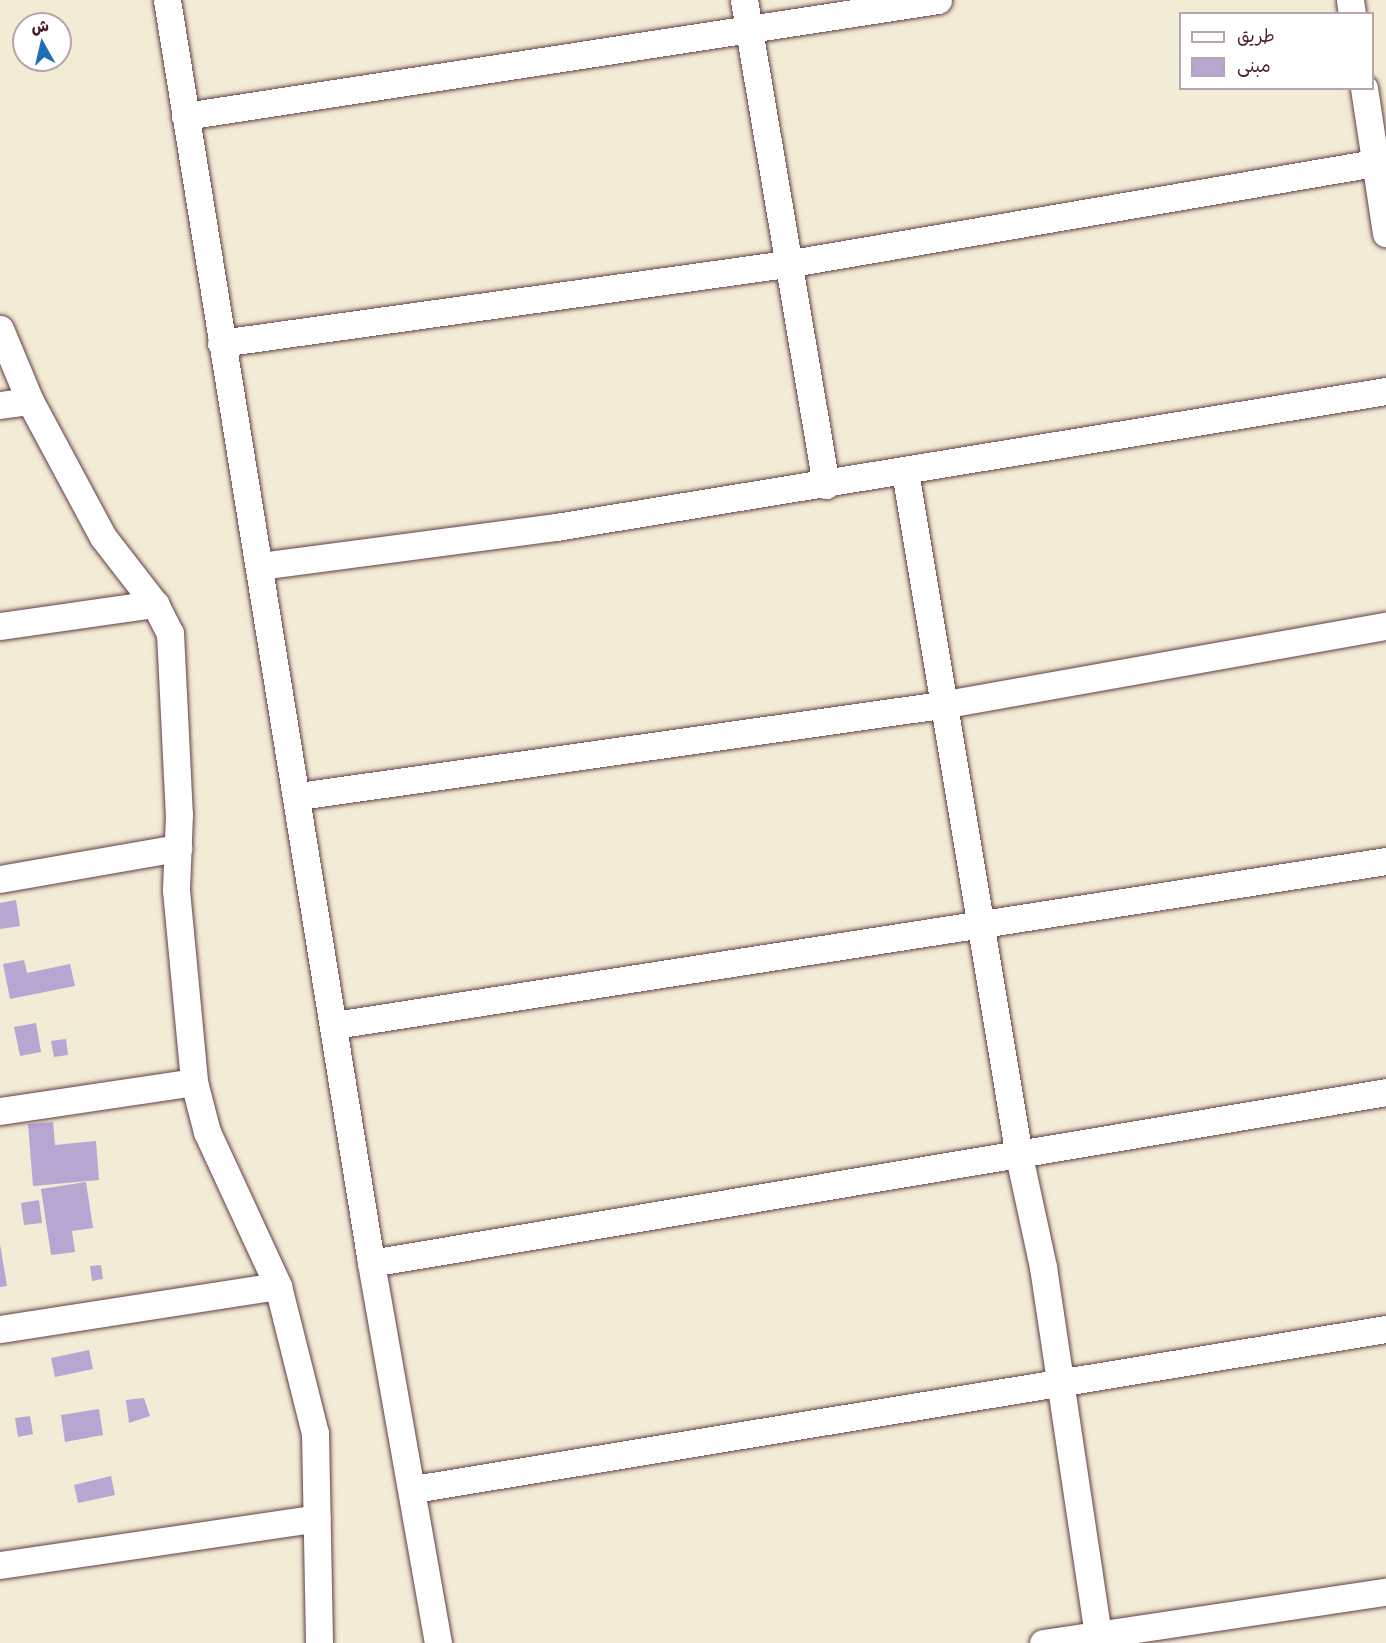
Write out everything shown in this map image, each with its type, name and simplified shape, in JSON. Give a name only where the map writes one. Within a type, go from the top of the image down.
[{"type":"street","points":[[167,0],[221,343],[299,796],[371,1263],[414,1489],[438,1643]]},
{"type":"street","points":[[744,0],[786,264],[826,485]]},
{"type":"street","points":[[185,116],[749,31],[938,0]]},
{"type":"street","points":[[1364,90],[1381,162],[1386,233]]},
{"type":"street","points":[[221,343],[786,264],[1381,162]]},
{"type":"street","points":[[0,329],[30,401],[103,537],[155,604],[170,633],[178,848],[176,890],[194,1082],[207,1132],[278,1286],[315,1433],[319,1643]]},
{"type":"street","points":[[259,566],[826,485],[1386,391]]},
{"type":"street","points":[[0,405],[30,401]]},
{"type":"street","points":[[905,471],[941,705],[1019,1156],[1043,1267],[1097,1640]]},
{"type":"street","points":[[0,626],[155,604]]},
{"type":"street","points":[[299,796],[941,705],[1386,626]]},
{"type":"street","points":[[0,879],[178,848]]},
{"type":"street","points":[[335,1025],[980,928],[1386,861]]},
{"type":"street","points":[[0,1111],[194,1082]]},
{"type":"street","points":[[371,1263],[1019,1156],[1386,1092]]},
{"type":"street","points":[[0,1329],[278,1286]]},
{"type":"street","points":[[414,1489],[1059,1385],[1386,1329]]},
{"type":"street","points":[[0,1565],[316,1518]]},
{"type":"street","points":[[1043,1643],[1097,1640],[1386,1592]]},
{"type":"building","points":[[16,900],[20,926],[0,929],[0,903]]},
{"type":"building","points":[[24,960],[27,973],[70,964],[75,986],[10,999],[3,964]]},
{"type":"building","points":[[36,1023],[41,1052],[20,1056],[14,1027]]},
{"type":"building","points":[[66,1039],[68,1055],[54,1057],[51,1041]]},
{"type":"building","points":[[53,1122],[55,1145],[96,1141],[99,1180],[33,1186],[28,1124]]},
{"type":"building","points":[[86,1182],[93,1228],[72,1231],[75,1252],[51,1255],[41,1189]]},
{"type":"building","points":[[39,1200],[42,1223],[24,1225],[21,1203]]},
{"type":"building","points":[[0,1244],[7,1286],[0,1287]]},
{"type":"building","points":[[101,1265],[103,1279],[92,1281],[90,1266]]},
{"type":"building","points":[[89,1350],[93,1369],[55,1377],[51,1358]]},
{"type":"building","points":[[144,1398],[150,1416],[129,1423],[126,1400]]},
{"type":"building","points":[[99,1409],[103,1435],[65,1442],[61,1415]]},
{"type":"building","points":[[30,1416],[33,1434],[18,1437],[15,1418]]},
{"type":"building","points":[[111,1476],[115,1495],[78,1503],[74,1485]]}]
